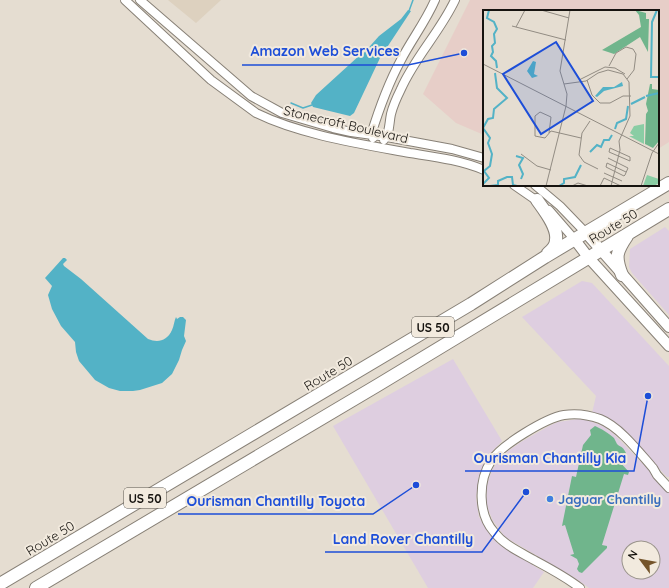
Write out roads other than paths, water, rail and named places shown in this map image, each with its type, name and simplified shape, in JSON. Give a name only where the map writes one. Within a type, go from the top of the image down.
[{"type":"highway","name":"Route 50","points":[[0,584],[471,304],[545,257],[669,183]]},
{"type":"highway","points":[[537,200],[548,216],[556,232],[556,241],[553,248],[545,257]]},
{"type":"highway","name":"Route 50","points":[[36,588],[378,385],[669,209]]},
{"type":"highway","points":[[622,275],[617,261],[617,252],[628,234]]},
{"type":"main road","points":[[586,233],[669,327]]},
{"type":"main road","points":[[575,240],[588,257],[669,346]]},
{"type":"street","name":"Stonecroft Boulevard","points":[[125,0],[212,80],[256,113],[291,127],[378,147],[460,161],[483,170]]},
{"type":"street","name":"Stonecroft Boulevard","points":[[140,0],[251,96],[282,113],[333,128],[458,150],[483,158]]},
{"type":"street","points":[[435,0],[420,30],[402,58],[383,98],[371,135],[378,147],[387,137],[391,114],[401,89],[412,68],[444,20],[455,0]]},
{"type":"street","points":[[516,186],[537,200],[554,215],[575,240]]},
{"type":"street","points":[[535,186],[560,206],[586,233]]},
{"type":"street","points":[[580,588],[513,548],[494,532],[485,515],[482,498],[482,482],[490,461],[505,447],[541,425],[555,418],[576,414],[600,419],[612,426],[654,468],[669,479]]},
{"type":"street","points":[[654,468],[656,475],[669,488]]},
{"type":"water","points":[[408,10],[411,11],[380,58],[354,113],[350,116],[313,107],[311,103],[316,95],[361,54],[363,54],[379,36],[401,19]]},
{"type":"water","points":[[63,258],[67,260],[63,264],[64,266],[81,279],[148,339],[159,341],[165,339],[172,330],[176,317],[177,319],[183,317],[186,320],[184,336],[186,341],[179,360],[172,374],[162,383],[140,390],[120,391],[109,388],[95,380],[79,361],[75,342],[61,326],[52,309],[48,295],[52,286],[45,278]]},
{"type":"waterway","points":[[409,11],[413,0]]},
{"type":"waterway","points":[[291,103],[303,108],[312,105]]},
{"type":"place","name":"Amazon Web Services","points":[[464,53]]},
{"type":"place","name":"Ourisman Chantilly Kia","points":[[648,396]]},
{"type":"place","name":"Ourisman Chantilly Toyota","points":[[416,485]]},
{"type":"place","name":"Land Rover Chantilly","points":[[526,492]]},
{"type":"place","name":"Jaguar Chantilly","points":[[550,499]]}]
